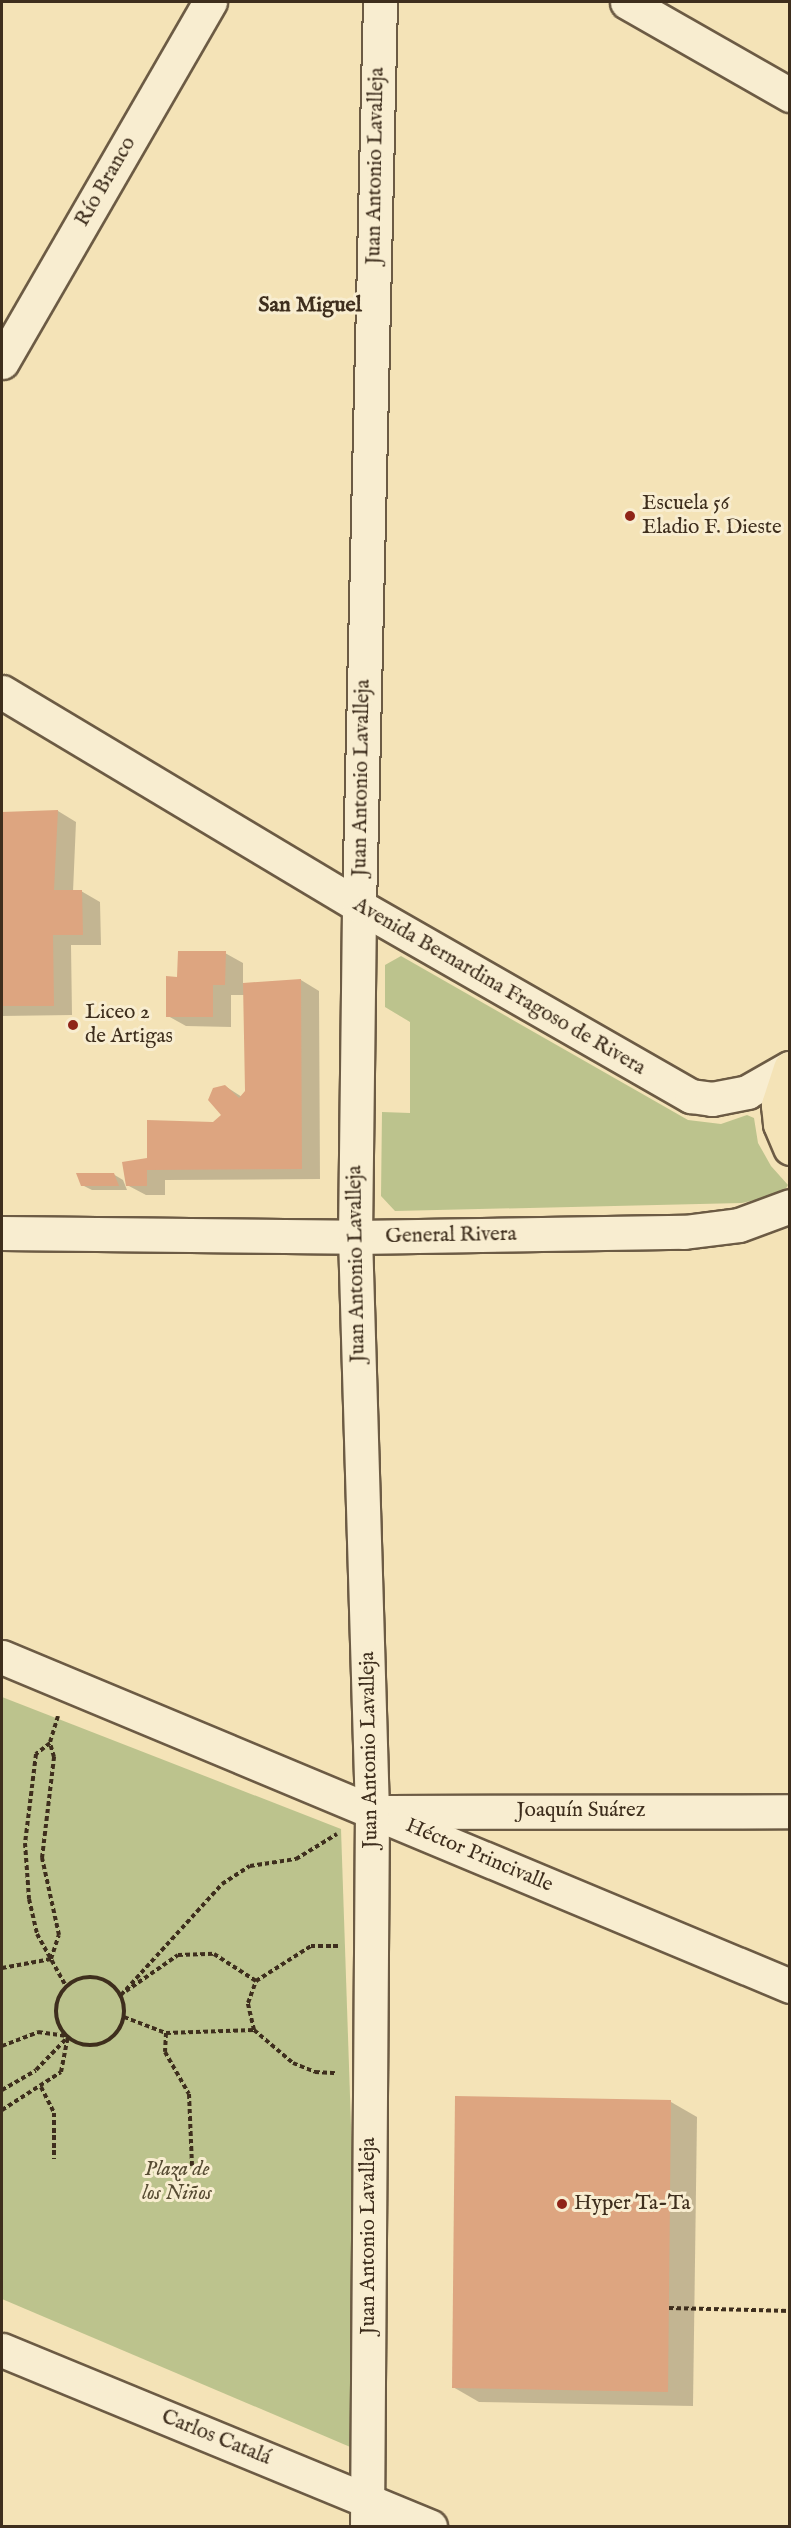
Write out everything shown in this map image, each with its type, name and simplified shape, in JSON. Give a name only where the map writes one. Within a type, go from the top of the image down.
[{"type":"main road","points":[[789,1068],[778,1105],[780,1124],[789,1148]]},
{"type":"street","name":"Río Branco","points":[[2,363],[210,2]]},
{"type":"street","name":"Juan Antonio Lavalleja","points":[[367,2513],[372,1812],[355,1237],[358,906],[380,2]]},
{"type":"street","points":[[627,2],[660,10],[789,95]]},
{"type":"street","name":"Avenida Bernardina Fragoso de Rivera","points":[[2,692],[358,906],[691,1096],[712,1099],[747,1092],[789,1068]]},
{"type":"street","name":"General Rivera","points":[[2,1233],[355,1237],[684,1232],[740,1225],[789,1206]]},
{"type":"street","name":"Héctor Princivalle","points":[[2,1657],[789,1986]]},
{"type":"street","name":"Joaquín Suárez","points":[[372,1812],[789,1811]]},
{"type":"street","name":"Carlos Catalá","points":[[2,2350],[367,2513],[430,2526]]},
{"type":"street","points":[[2,2374],[58,2374]]},
{"type":"path","points":[[51,1959],[59,1935],[42,1858],[54,1756],[50,1743],[68,1685]]},
{"type":"path","points":[[50,1743],[36,1754],[25,1843],[29,1899],[37,1934],[66,1986]]},
{"type":"path","points":[[121,1995],[222,1884],[250,1866],[296,1859],[372,1812]]},
{"type":"path","points":[[370,2076],[315,2072],[293,2063],[254,2030],[248,2003],[256,1981],[311,1946],[371,1945]]},
{"type":"path","points":[[121,1995],[178,1955],[214,1954],[256,1981]]},
{"type":"path","points":[[2,1968],[51,1959]]},
{"type":"path","points":[[2,2046],[38,2032],[68,2037],[90,2045],[102,2043],[116,2033],[124,2017],[121,1995],[114,1986],[95,1976],[84,1977],[66,1986],[56,2005],[57,2016],[68,2037],[61,2072],[2,2110]]},
{"type":"path","points":[[124,2017],[166,2033],[254,2030]]},
{"type":"path","points":[[166,2033],[165,2052],[189,2094],[192,2166]]},
{"type":"path","points":[[2,2090],[36,2070],[68,2037]]},
{"type":"path","points":[[41,2087],[54,2113],[54,2159]]},
{"type":"path","points":[[669,2308],[789,2311]]},
{"type":"green space","points":[[401,956],[688,1120],[721,1124],[747,1115],[754,1118],[758,1143],[771,1166],[788,1185],[783,1193],[742,1203],[395,1211],[381,1196],[382,1112],[410,1113],[410,1022],[385,1007],[385,965]]},
{"type":"green space","name":"Plaza de los Niños","points":[[2,1697],[341,1829],[362,2452],[2,2299]]},
{"type":"building","points":[[58,810],[54,890],[82,890],[83,935],[53,935],[54,1006],[2,1006],[2,812]]},
{"type":"building","points":[[178,951],[226,951],[225,985],[213,985],[213,1017],[166,1017],[166,976],[177,977]]},
{"type":"building","points":[[301,979],[302,1169],[147,1170],[147,1186],[126,1186],[122,1162],[147,1158],[147,1120],[213,1122],[221,1115],[208,1100],[213,1088],[225,1085],[239,1098],[245,1091],[243,983]]},
{"type":"building","points":[[76,1173],[114,1173],[119,1186],[81,1186]]},
{"type":"building","name":"Hyper Ta-Ta","points":[[455,2096],[671,2100],[668,2392],[452,2388]]},
{"type":"place","name":"Escuela 56 Eladio F. Dieste","points":[[630,516]]},
{"type":"place","name":"Liceo 2 de Artigas","points":[[73,1025]]},
{"type":"place","name":"Hyper Ta-Ta","points":[[562,2204]]},
{"type":"district","name":"San Miguel","points":[[310,306]]}]
